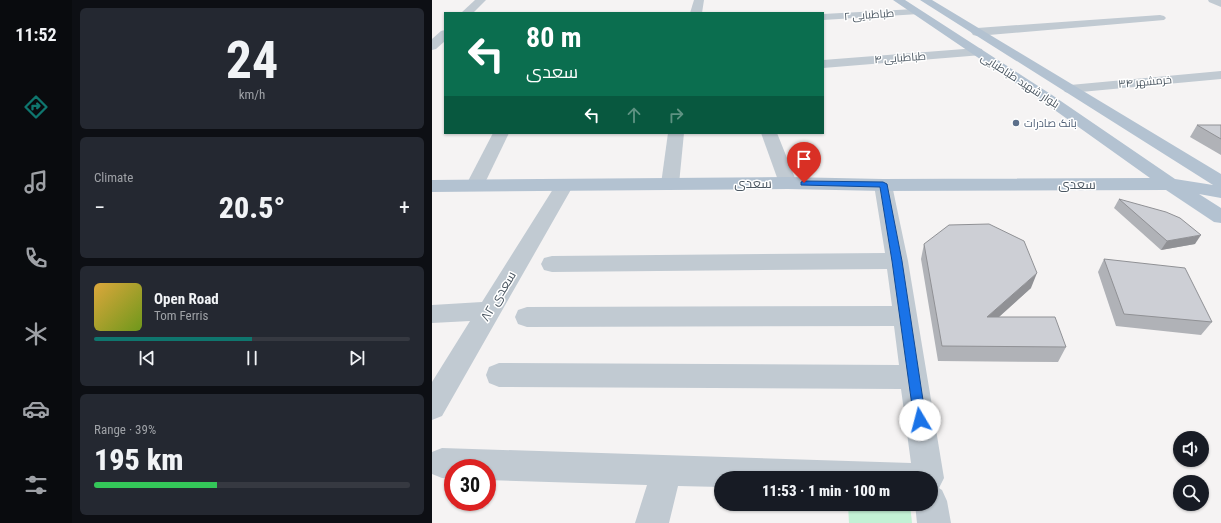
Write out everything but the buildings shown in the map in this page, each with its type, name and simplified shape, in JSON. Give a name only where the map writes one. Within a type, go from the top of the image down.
[{"type":"main road","name":"بلوار شهید طباطبایی","points":[[898,0],[1047,98],[1170,184],[1221,217]]},
{"type":"main road","name":"بلوار شهید طباطبایی","points":[[925,0],[1070,89],[1212,171],[1221,182]]},
{"type":"main road","points":[[1170,184],[1212,171]]},
{"type":"main road","name":"سعدی","points":[[432,186],[788,183],[1170,184]]},
{"type":"main road","points":[[1170,184],[1221,192]]},
{"type":"street","points":[[468,12],[481,0]]},
{"type":"street","points":[[696,12],[699,0]]},
{"type":"street","points":[[1214,0],[1221,4]]},
{"type":"street","name":"طباطبایی ۲","points":[[824,18],[915,12]]},
{"type":"street","points":[[977,32],[1160,18]]},
{"type":"street","points":[[437,45],[444,35]]},
{"type":"street","name":"طباطبایی ۴","points":[[824,64],[977,52]]},
{"type":"street","name":"خرمشهر ۳۴","points":[[1070,89],[1221,75]]},
{"type":"street","points":[[475,185],[500,134]]},
{"type":"street","points":[[670,184],[676,134]]},
{"type":"street","points":[[769,134],[788,183]]},
{"type":"street","points":[[883,184],[897,261],[927,471]]},
{"type":"street","name":"سعدی ۸۲","points":[[432,407],[564,186]]},
{"type":"street","points":[[552,264],[897,261]]},
{"type":"street","points":[[432,314],[490,311]]},
{"type":"street","points":[[527,317],[905,316]]},
{"type":"street","points":[[499,375],[914,377]]},
{"type":"street","points":[[442,463],[714,472]]},
{"type":"street","points":[[652,523],[667,470]]},
{"type":"street","points":[[932,511],[934,523]]},
{"type":"green space","points":[[848,511],[911,511],[912,523],[849,523]]},
{"type":"place","name":"بانک صادرات","points":[[1016,123]]},
{"type":"route","points":[[804,183],[883,184],[897,261],[920,420]]}]
